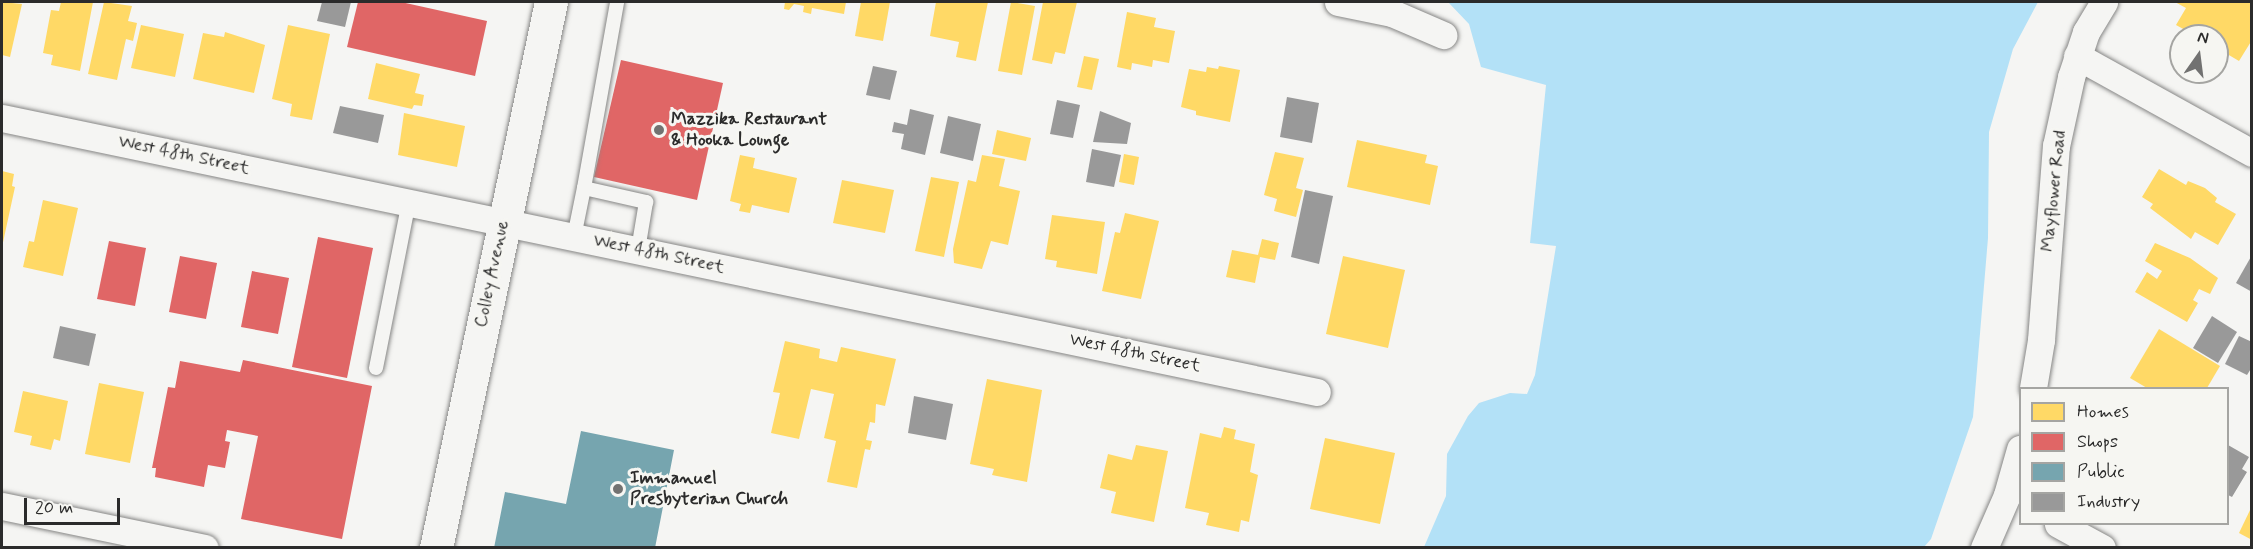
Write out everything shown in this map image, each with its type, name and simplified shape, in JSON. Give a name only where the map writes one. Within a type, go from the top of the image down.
[{"type":"main road","name":"Colley Avenue","points":[[436,548],[503,221],[551,2]]},
{"type":"street","points":[[1338,2],[1392,13],[1443,35]]},
{"type":"street","name":"Mayflower Road","points":[[2033,387],[2041,340],[2056,146],[2078,56],[2104,2]]},
{"type":"street","points":[[2078,56],[2252,153]]},
{"type":"street","name":"West 48th Street","points":[[2,118],[1317,392]]},
{"type":"street","points":[[1984,548],[2014,499],[2019,457]]},
{"type":"street","points":[[2,507],[205,548]]},
{"type":"street","points":[[2060,525],[2102,548]]},
{"type":"lane","points":[[574,237],[617,2]]},
{"type":"lane","points":[[584,188],[646,202],[638,250]]},
{"type":"lane","points":[[376,368],[409,202]]},
{"type":"water","points":[[1448,2],[2038,2],[2013,49],[1989,132],[1988,238],[1973,417],[1931,539],[1924,547],[1424,547],[1446,496],[1447,454],[1468,416],[1479,403],[1510,393],[1527,394],[1535,375],[1556,246],[1530,243],[1546,85],[1481,67],[1469,24]]},
{"type":"building: Homes","points":[[2,2],[22,4],[10,57],[2,55]]},
{"type":"building: Homes","points":[[61,2],[93,2],[80,71],[51,65],[53,55],[43,53],[51,10],[59,11]]},
{"type":"building: Homes","points":[[104,2],[132,6],[128,21],[137,23],[133,41],[126,39],[117,80],[88,74]]},
{"type":"building: Homes","points":[[785,2],[846,2],[844,14],[812,8],[811,14],[803,12],[804,6],[794,4],[789,10],[784,9]]},
{"type":"building: Homes","points":[[861,2],[890,2],[883,41],[855,36]]},
{"type":"building: Homes","points":[[936,2],[988,2],[976,61],[956,57],[959,42],[930,36]]},
{"type":"building: Homes","points":[[1011,2],[1035,6],[1022,75],[998,71]]},
{"type":"building: Homes","points":[[1043,2],[1077,2],[1065,54],[1055,52],[1052,64],[1032,60]]},
{"type":"building: Homes","points":[[2175,2],[2252,2],[2252,40],[2239,61],[2229,55],[2229,24],[2177,24],[2186,8]]},
{"type":"building: Homes","points":[[1127,12],[1156,18],[1154,27],[1175,31],[1169,63],[1153,60],[1152,67],[1132,63],[1131,70],[1117,67]]},
{"type":"building: Homes","points":[[141,25],[184,34],[175,77],[131,68]]},
{"type":"building: Homes","points":[[288,25],[330,34],[312,120],[290,116],[292,104],[272,99]]},
{"type":"building: Homes","points":[[225,32],[265,45],[254,93],[193,79],[203,33],[224,37]]},
{"type":"building: Homes","points":[[1084,56],[1099,59],[1092,90],[1077,87]]},
{"type":"building: Homes","points":[[376,63],[420,74],[415,93],[424,95],[422,106],[414,105],[412,109],[368,99]]},
{"type":"building: Homes","points":[[1219,66],[1240,70],[1230,122],[1196,115],[1196,111],[1181,107],[1189,69],[1206,72],[1207,67],[1218,69]]},
{"type":"building: Homes","points":[[404,113],[465,126],[457,167],[398,155]]},
{"type":"building: Homes","points":[[997,130],[1031,138],[1026,161],[992,154]]},
{"type":"building: Homes","points":[[1357,140],[1427,155],[1425,163],[1438,166],[1430,205],[1347,187]]},
{"type":"building: Homes","points":[[1275,152],[1304,158],[1296,188],[1303,190],[1296,217],[1274,211],[1277,199],[1264,195]]},
{"type":"building: Homes","points":[[1124,154],[1139,157],[1134,185],[1119,182]]},
{"type":"building: Homes","points":[[740,155],[755,158],[753,168],[797,178],[789,213],[752,205],[750,213],[739,211],[741,204],[730,201]]},
{"type":"building: Homes","points":[[982,155],[1005,159],[999,186],[1020,191],[1008,245],[991,241],[982,269],[954,263],[953,249],[968,180],[976,182]]},
{"type":"building: Homes","points":[[2159,169],[2186,185],[2188,181],[2205,188],[2217,198],[2215,202],[2236,214],[2218,245],[2195,232],[2191,239],[2150,208],[2153,204],[2142,197]]},
{"type":"building: Homes","points":[[2,171],[14,174],[12,186],[15,187],[2,247]]},
{"type":"building: Homes","points":[[931,177],[959,182],[944,257],[915,251]]},
{"type":"building: Homes","points":[[842,180],[894,190],[885,233],[833,223]]},
{"type":"building: Homes","points":[[43,200],[78,208],[63,276],[23,267],[29,241],[34,242]]},
{"type":"building: Homes","points":[[1125,213],[1159,221],[1141,299],[1102,291],[1115,232],[1120,233]]},
{"type":"building: Homes","points":[[1052,215],[1105,222],[1097,274],[1056,267],[1057,261],[1045,259]]},
{"type":"building: Homes","points":[[1262,239],[1279,243],[1275,260],[1260,257],[1255,283],[1226,277],[1232,250],[1258,255]]},
{"type":"building: Homes","points":[[2155,243],[2190,258],[2218,278],[2210,294],[2199,289],[2193,300],[2198,303],[2187,322],[2135,292],[2147,272],[2157,279],[2162,271],[2145,261]]},
{"type":"building: Homes","points":[[1343,256],[1405,270],[1388,348],[1326,334]]},
{"type":"building: Homes","points":[[2159,329],[2220,366],[2208,387],[2145,387],[2130,378]]},
{"type":"building: Homes","points":[[785,341],[820,349],[819,358],[837,362],[841,347],[896,359],[885,406],[876,404],[875,423],[870,422],[866,440],[872,441],[870,450],[865,449],[857,488],[827,482],[836,441],[824,438],[834,394],[811,389],[799,439],[771,433],[780,393],[773,392]]},
{"type":"building: Homes","points":[[987,379],[1042,390],[1027,482],[992,475],[994,469],[970,464]]},
{"type":"building: Homes","points":[[99,383],[144,392],[130,463],[85,454]]},
{"type":"building: Homes","points":[[23,391],[68,401],[60,441],[54,439],[51,450],[30,445],[32,436],[14,432]]},
{"type":"building: Homes","points":[[1224,427],[1236,430],[1234,439],[1255,444],[1250,472],[1258,475],[1249,522],[1241,520],[1239,532],[1206,525],[1209,513],[1185,508],[1200,433],[1221,438]]},
{"type":"building: Homes","points":[[1325,438],[1395,453],[1380,524],[1310,509]]},
{"type":"building: Homes","points":[[1136,445],[1168,451],[1154,522],[1111,513],[1116,492],[1100,488],[1108,454],[1132,460]]},
{"type":"building: Homes","points":[[2252,506],[2252,540],[2239,533]]},
{"type":"building: Shops","points":[[358,2],[401,2],[487,21],[475,76],[347,47]]},
{"type":"building: Shops","name":"Mazzika Restaurant & Hooka Lounge","points":[[621,60],[723,83],[697,200],[594,177]]},
{"type":"building: Shops","points":[[318,237],[373,248],[347,378],[292,367]]},
{"type":"building: Shops","points":[[109,241],[146,248],[135,306],[97,299]]},
{"type":"building: Shops","points":[[180,256],[217,263],[206,319],[169,312]]},
{"type":"building: Shops","points":[[252,271],[289,278],[278,334],[241,327]]},
{"type":"building: Shops","points":[[243,360],[372,386],[342,539],[241,519],[258,436],[227,430],[225,441],[230,442],[225,468],[208,465],[204,487],[155,477],[156,468],[152,468],[168,387],[175,388],[180,361],[240,372]]},
{"type":"building: Public","name":"Immanuel Presbyterian Church","points":[[581,431],[674,450],[655,548],[494,548],[505,492],[566,504]]},
{"type":"building: Industry","points":[[322,2],[351,2],[345,27],[317,21]]},
{"type":"building: Industry","points":[[873,66],[897,71],[890,100],[866,95]]},
{"type":"building: Industry","points":[[1287,97],[1319,103],[1312,143],[1280,137]]},
{"type":"building: Industry","points":[[1057,100],[1080,105],[1073,138],[1050,134]]},
{"type":"building: Industry","points":[[340,106],[384,115],[378,143],[333,133]]},
{"type":"building: Industry","points":[[910,109],[934,115],[925,155],[901,149],[904,134],[892,132],[894,122],[907,125]]},
{"type":"building: Industry","points":[[1100,111],[1131,123],[1127,144],[1093,142]]},
{"type":"building: Industry","points":[[948,116],[981,124],[973,161],[940,153]]},
{"type":"building: Industry","points":[[1092,149],[1121,155],[1114,187],[1086,182]]},
{"type":"building: Industry","points":[[1305,190],[1333,196],[1319,264],[1291,257]]},
{"type":"building: Industry","points":[[2252,255],[2252,292],[2236,283]]},
{"type":"building: Industry","points":[[2212,316],[2237,332],[2218,363],[2193,348]]},
{"type":"building: Industry","points":[[60,326],[96,334],[89,366],[53,358]]},
{"type":"building: Industry","points":[[2239,336],[2252,342],[2252,367],[2247,375],[2225,364]]},
{"type":"building: Industry","points":[[914,396],[953,404],[946,440],[908,433]]},
{"type":"building: Industry","points":[[2229,446],[2249,457],[2242,469],[2247,472],[2232,497],[2229,496]]},
{"type":"place","name":"Mazzika Restaurant & Hooka Lounge","points":[[659,130]]},
{"type":"place","name":"Immanuel Presbyterian Church","points":[[618,489]]}]
